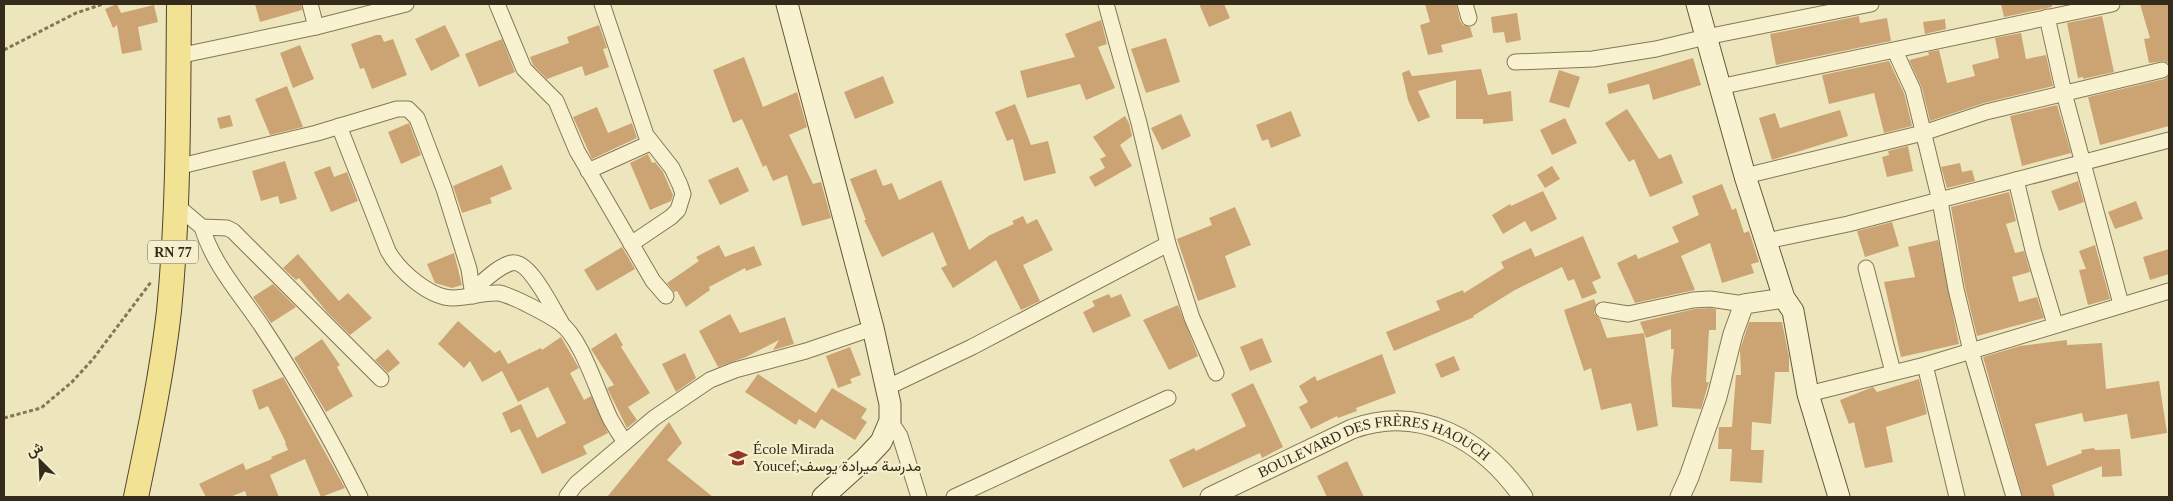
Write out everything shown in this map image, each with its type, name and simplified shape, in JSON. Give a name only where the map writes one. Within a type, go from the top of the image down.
[{"type":"main road","name":"RN 77","points":[[136,497],[154,409],[169,311],[176,205],[179,4]]},
{"type":"main road","points":[[787,4],[873,328],[890,404],[890,421],[881,442],[823,497]]},
{"type":"main road","points":[[1697,4],[1745,176],[1784,298],[1793,311],[1808,394],[1839,497]]},
{"type":"main road","points":[[854,468],[859,453],[877,419],[887,392]]},
{"type":"street","points":[[310,4],[316,28]]},
{"type":"street","points":[[178,56],[316,28],[406,4]]},
{"type":"street","points":[[497,4],[524,70],[556,101],[577,151],[588,171],[653,281],[666,296]]},
{"type":"street","points":[[602,4],[650,143],[677,176],[683,194],[682,202],[671,217],[631,244]]},
{"type":"street","points":[[1106,4],[1139,123],[1168,244],[1192,318],[1216,374]]},
{"type":"street","points":[[1514,62],[1593,59],[1656,49],[1706,37],[1871,4]]},
{"type":"street","points":[[1720,87],[2112,4]]},
{"type":"street","points":[[2047,17],[2064,93],[2084,161],[2121,304]]},
{"type":"street","points":[[1895,50],[1913,90],[1940,201],[1956,289],[2014,497]]},
{"type":"street","points":[[1745,176],[1923,133],[1986,112],[2162,70]]},
{"type":"street","points":[[177,166],[339,126],[397,109],[408,109],[414,113],[444,189],[468,269],[473,293]]},
{"type":"street","points":[[339,126],[393,260],[399,267],[438,296],[455,298],[473,293],[495,293],[510,296],[561,323]]},
{"type":"street","points":[[1766,241],[1848,224],[1940,201],[2084,161],[2169,140]]},
{"type":"street","points":[[588,171],[650,143]]},
{"type":"street","points":[[2016,180],[2033,250],[2055,324]]},
{"type":"street","points":[[176,205],[202,228],[210,251],[263,328],[300,388],[360,497]]},
{"type":"street","points":[[202,228],[227,228],[233,231],[381,379]]},
{"type":"street","points":[[887,392],[1168,244]]},
{"type":"street","points":[[473,293],[504,266],[516,262],[530,271],[561,323],[577,344],[611,421],[625,442]]},
{"type":"street","points":[[1866,268],[1893,372]]},
{"type":"street","points":[[1808,394],[1925,365],[2169,290]]},
{"type":"street","points":[[1603,310],[1620,314],[1636,313],[1693,300],[1710,299],[1744,304],[1784,298]]},
{"type":"street","points":[[1680,497],[1689,477],[1717,397],[1733,334],[1744,304]]},
{"type":"street","points":[[568,497],[576,484],[654,418],[710,380],[735,370],[806,351],[873,328]]},
{"type":"street","points":[[1925,365],[1957,497]]},
{"type":"street","points":[[954,497],[1168,398]]},
{"type":"street","name":"BOULEVARD DES FRÈRES HAOUCH","points":[[1210,497],[1352,429],[1376,422],[1408,420],[1443,429],[1472,446],[1506,475],[1523,497]]},
{"type":"street","points":[[890,421],[900,436],[919,497]]},
{"type":"path","points":[[4,50],[76,13],[103,4]]},
{"type":"path","points":[[4,418],[21,415],[41,408],[72,382],[93,358],[152,281]]},
{"type":"building","points":[[117,4],[121,13],[154,5],[158,22],[138,27],[142,50],[122,54],[117,25],[113,28],[105,9]]},
{"type":"building","points":[[255,4],[301,4],[302,10],[260,22]]},
{"type":"building","points":[[1199,4],[1224,4],[1230,18],[1209,27]]},
{"type":"building","points":[[1425,4],[1456,4],[1460,21],[1463,25],[1470,27],[1473,37],[1441,45],[1443,52],[1428,55],[1420,25],[1430,22]]},
{"type":"building","points":[[2001,4],[2052,4],[2052,7],[2004,17]]},
{"type":"building","points":[[2140,4],[2169,4],[2169,64],[2164,61],[2149,63],[2144,39],[2150,38]]},
{"type":"building","points":[[1517,13],[1521,40],[1506,43],[1504,32],[1493,33],[1491,17]]},
{"type":"building","points":[[1859,16],[1860,23],[1887,18],[1891,41],[1776,65],[1770,34]]},
{"type":"building","points":[[2102,16],[2114,72],[2083,79],[2083,77],[2078,78],[2067,23]]},
{"type":"building","points":[[1945,19],[1946,29],[1925,34],[1923,22]]},
{"type":"building","points":[[1101,20],[1107,44],[1098,47],[1115,88],[1086,100],[1080,84],[1027,98],[1020,71],[1075,57],[1065,34]]},
{"type":"building","points":[[445,25],[460,56],[431,71],[415,39]]},
{"type":"building","points":[[599,25],[607,48],[603,49],[609,67],[585,76],[582,66],[547,79],[533,65],[530,57],[569,43],[567,37]]},
{"type":"building","points":[[2021,33],[2026,59],[2046,55],[2053,86],[1984,103],[1930,121],[1922,88],[1909,60],[1929,55],[1928,52],[1939,50],[1947,83],[1975,76],[1972,65],[1999,58],[1995,38]]},
{"type":"building","points":[[381,35],[384,42],[393,39],[407,75],[372,89],[364,68],[360,69],[351,44]]},
{"type":"building","points":[[1166,38],[1180,82],[1146,93],[1131,49]]},
{"type":"building","points":[[502,39],[515,72],[479,87],[465,54]]},
{"type":"building","points":[[300,45],[314,79],[293,88],[280,53]]},
{"type":"building","points":[[744,57],[763,107],[797,92],[807,127],[789,135],[813,184],[821,182],[831,218],[802,226],[787,175],[773,181],[766,165],[763,167],[742,119],[733,123],[713,70]]},
{"type":"building","points":[[1693,58],[1701,85],[1653,100],[1649,84],[1609,94],[1607,84]]},
{"type":"building","points":[[1889,61],[1904,93],[1912,126],[1884,133],[1874,93],[1829,104],[1822,75]]},
{"type":"building","points":[[1481,69],[1488,95],[1511,91],[1513,121],[1483,124],[1483,119],[1456,119],[1456,80],[1418,91],[1430,117],[1418,122],[1408,100],[1402,73],[1409,70],[1412,76]]},
{"type":"building","points":[[1559,70],[1580,77],[1569,108],[1549,102]]},
{"type":"building","points":[[883,76],[894,103],[855,119],[844,92]]},
{"type":"building","points":[[2169,76],[2169,126],[2100,145],[2088,97],[2164,79]]},
{"type":"building","points":[[287,86],[303,127],[270,135],[255,99]]},
{"type":"building","points":[[1015,104],[1031,145],[1048,141],[1056,173],[1024,181],[1013,139],[1007,141],[995,112]]},
{"type":"building","points":[[2057,105],[2071,153],[2022,166],[2010,116]]},
{"type":"building","points":[[597,107],[608,133],[632,123],[637,138],[592,159],[573,117]]},
{"type":"building","points":[[1627,109],[1659,159],[1671,154],[1683,183],[1650,197],[1634,159],[1629,162],[1605,123]]},
{"type":"building","points":[[1840,110],[1848,136],[1772,160],[1759,118],[1775,113],[1780,128]]},
{"type":"building","points":[[1291,111],[1301,136],[1271,148],[1268,139],[1262,141],[1256,125]]},
{"type":"building","points":[[1181,114],[1191,136],[1162,150],[1151,128]]},
{"type":"building","points":[[230,115],[233,126],[220,129],[217,118]]},
{"type":"building","points":[[1125,116],[1132,136],[1120,145],[1132,166],[1095,187],[1089,177],[1105,168],[1100,159],[1106,156],[1093,137]]},
{"type":"building","points":[[1565,118],[1577,143],[1552,155],[1540,130]]},
{"type":"building","points":[[409,123],[421,155],[401,164],[388,132]]},
{"type":"building","points":[[1908,146],[1913,171],[1887,177],[1882,157],[1889,155],[1888,151]]},
{"type":"building","points":[[648,154],[652,163],[655,162],[663,172],[673,195],[671,201],[650,210],[630,163]]},
{"type":"building","points":[[285,161],[297,199],[280,204],[278,196],[261,201],[252,171]]},
{"type":"building","points":[[1960,163],[1962,172],[1972,170],[1975,181],[1947,188],[1941,167]]},
{"type":"building","points":[[502,165],[512,189],[490,198],[492,203],[462,213],[453,186]]},
{"type":"building","points":[[330,166],[334,177],[347,172],[358,201],[331,212],[314,172]]},
{"type":"building","points":[[1552,166],[1560,179],[1545,188],[1537,175]]},
{"type":"building","points":[[738,167],[749,191],[720,205],[708,180]]},
{"type":"building","points":[[876,169],[883,186],[892,183],[899,200],[941,180],[969,250],[990,235],[1014,224],[1012,221],[1023,216],[1027,224],[1037,219],[1053,250],[1023,265],[1040,301],[1021,310],[996,260],[953,288],[941,268],[947,265],[933,232],[882,257],[864,220],[866,220],[850,179]]},
{"type":"building","points":[[2078,181],[2084,202],[2059,211],[2051,191]]},
{"type":"building","points":[[1722,184],[1732,210],[1736,208],[1744,233],[1749,231],[1759,262],[1751,264],[1754,273],[1722,283],[1710,243],[1681,256],[1695,290],[1635,303],[1617,263],[1636,254],[1638,259],[1679,242],[1672,227],[1699,215],[1692,196]]},
{"type":"building","points":[[1543,191],[1557,219],[1531,232],[1525,221],[1503,234],[1492,215],[1510,204],[1511,206]]},
{"type":"building","points":[[2009,192],[2016,221],[2006,224],[2015,253],[2024,251],[2030,272],[2012,277],[2019,302],[2037,297],[2044,318],[1977,336],[1965,287],[1951,207]]},
{"type":"building","points":[[2136,201],[2143,219],[2115,229],[2108,212]]},
{"type":"building","points":[[1235,207],[1251,245],[1225,256],[1236,287],[1198,301],[1177,239],[1212,225],[1209,218]]},
{"type":"building","points":[[1892,222],[1899,246],[1865,257],[1857,231]]},
{"type":"building","points":[[1583,236],[1601,278],[1592,282],[1597,293],[1582,299],[1574,279],[1568,281],[1562,267],[1515,290],[1474,317],[1394,351],[1386,332],[1440,310],[1436,301],[1463,290],[1464,293],[1504,268],[1501,262],[1531,248],[1535,257]]},
{"type":"building","points":[[1938,240],[1959,344],[1901,357],[1884,282],[1915,277],[1908,247]]},
{"type":"building","points":[[719,245],[725,257],[754,246],[762,265],[746,271],[745,268],[709,287],[710,290],[686,307],[677,291],[674,292],[667,283],[699,261],[696,257]]},
{"type":"building","points":[[2095,245],[2110,299],[2088,305],[2079,270],[2086,269],[2079,251]]},
{"type":"building","points":[[622,247],[635,269],[597,291],[584,270]]},
{"type":"building","points":[[2169,249],[2169,274],[2150,280],[2143,257]]},
{"type":"building","points":[[454,253],[462,285],[452,288],[435,283],[427,264]]},
{"type":"building","points":[[298,254],[339,301],[348,293],[372,318],[350,335],[327,312],[299,278],[296,280],[283,268]]},
{"type":"building","points":[[273,284],[296,307],[271,323],[253,297]]},
{"type":"building","points":[[1109,294],[1111,298],[1121,294],[1131,316],[1093,333],[1083,312],[1095,306],[1092,301]]},
{"type":"building","points":[[1594,299],[1596,304],[1594,313],[1600,319],[1607,338],[1644,333],[1658,426],[1637,431],[1631,403],[1601,410],[1591,368],[1584,371],[1564,310]]},
{"type":"building","points":[[1178,305],[1198,356],[1169,370],[1143,320]]},
{"type":"building","points":[[1694,309],[1716,309],[1716,330],[1709,330],[1706,382],[1709,382],[1701,409],[1672,407],[1671,379],[1674,349],[1671,349],[1671,329],[1646,338],[1640,322]]},
{"type":"building","points":[[730,314],[740,333],[785,317],[794,344],[773,350],[779,340],[746,357],[718,367],[699,331]]},
{"type":"building","points":[[458,321],[495,353],[500,350],[508,364],[541,348],[542,350],[561,337],[579,368],[570,373],[584,400],[591,396],[608,433],[583,446],[587,454],[542,474],[520,429],[511,433],[502,413],[521,404],[537,438],[566,423],[548,387],[518,402],[502,371],[482,382],[470,361],[464,368],[438,344]]},
{"type":"building","points":[[1749,322],[1782,322],[1789,357],[1789,372],[1775,372],[1771,424],[1752,422],[1751,450],[1764,450],[1762,483],[1730,481],[1732,449],[1718,449],[1719,427],[1732,427],[1736,375],[1741,375],[1740,350]]},
{"type":"building","points":[[616,333],[623,345],[621,347],[650,393],[628,407],[637,420],[627,428],[607,388],[614,385],[591,349]]},
{"type":"building","points":[[1262,338],[1272,362],[1250,371],[1240,347]]},
{"type":"building","points":[[322,339],[340,365],[337,367],[353,396],[326,412],[294,358]]},
{"type":"building","points":[[2067,340],[2067,345],[2102,343],[2106,389],[2159,381],[2167,433],[2131,439],[2127,414],[2084,422],[2082,413],[2035,424],[2047,466],[2082,453],[2081,450],[2094,448],[2095,450],[2120,449],[2122,476],[2102,477],[2102,466],[2052,485],[2055,497],[2023,497],[1983,357],[2020,346]]},
{"type":"building","points":[[850,347],[861,375],[850,379],[852,383],[838,388],[826,356]]},
{"type":"building","points":[[388,349],[400,363],[388,373],[375,360]]},
{"type":"building","points":[[685,353],[696,378],[676,392],[662,364]]},
{"type":"building","points":[[1382,354],[1396,393],[1356,408],[1357,411],[1338,418],[1337,416],[1311,429],[1299,407],[1308,402],[1299,386],[1315,376],[1317,381]]},
{"type":"building","points":[[1454,356],[1460,370],[1441,378],[1435,364]]},
{"type":"building","points":[[758,374],[816,413],[832,388],[867,409],[861,418],[867,422],[855,440],[821,419],[815,429],[799,419],[796,425],[745,392]]},
{"type":"building","points":[[283,377],[345,488],[321,497],[305,459],[270,475],[279,497],[247,497],[245,491],[230,497],[206,497],[199,484],[243,463],[246,470],[288,450],[268,406],[259,410],[252,390]]},
{"type":"building","points":[[1919,379],[1927,414],[1886,427],[1893,462],[1865,468],[1854,422],[1849,424],[1840,400],[1873,387],[1877,392]]},
{"type":"building","points":[[1253,383],[1283,447],[1262,458],[1260,453],[1183,488],[1169,460],[1194,448],[1196,451],[1246,426],[1231,394]]},
{"type":"building","points":[[669,422],[682,443],[667,460],[713,497],[607,497]]},
{"type":"building","points":[[1347,461],[1364,497],[1327,497],[1317,476]]},
{"type":"place","name":"École Mirada Youcef;مدرسة ميرادة يوسف","points":[[738,458]]}]
